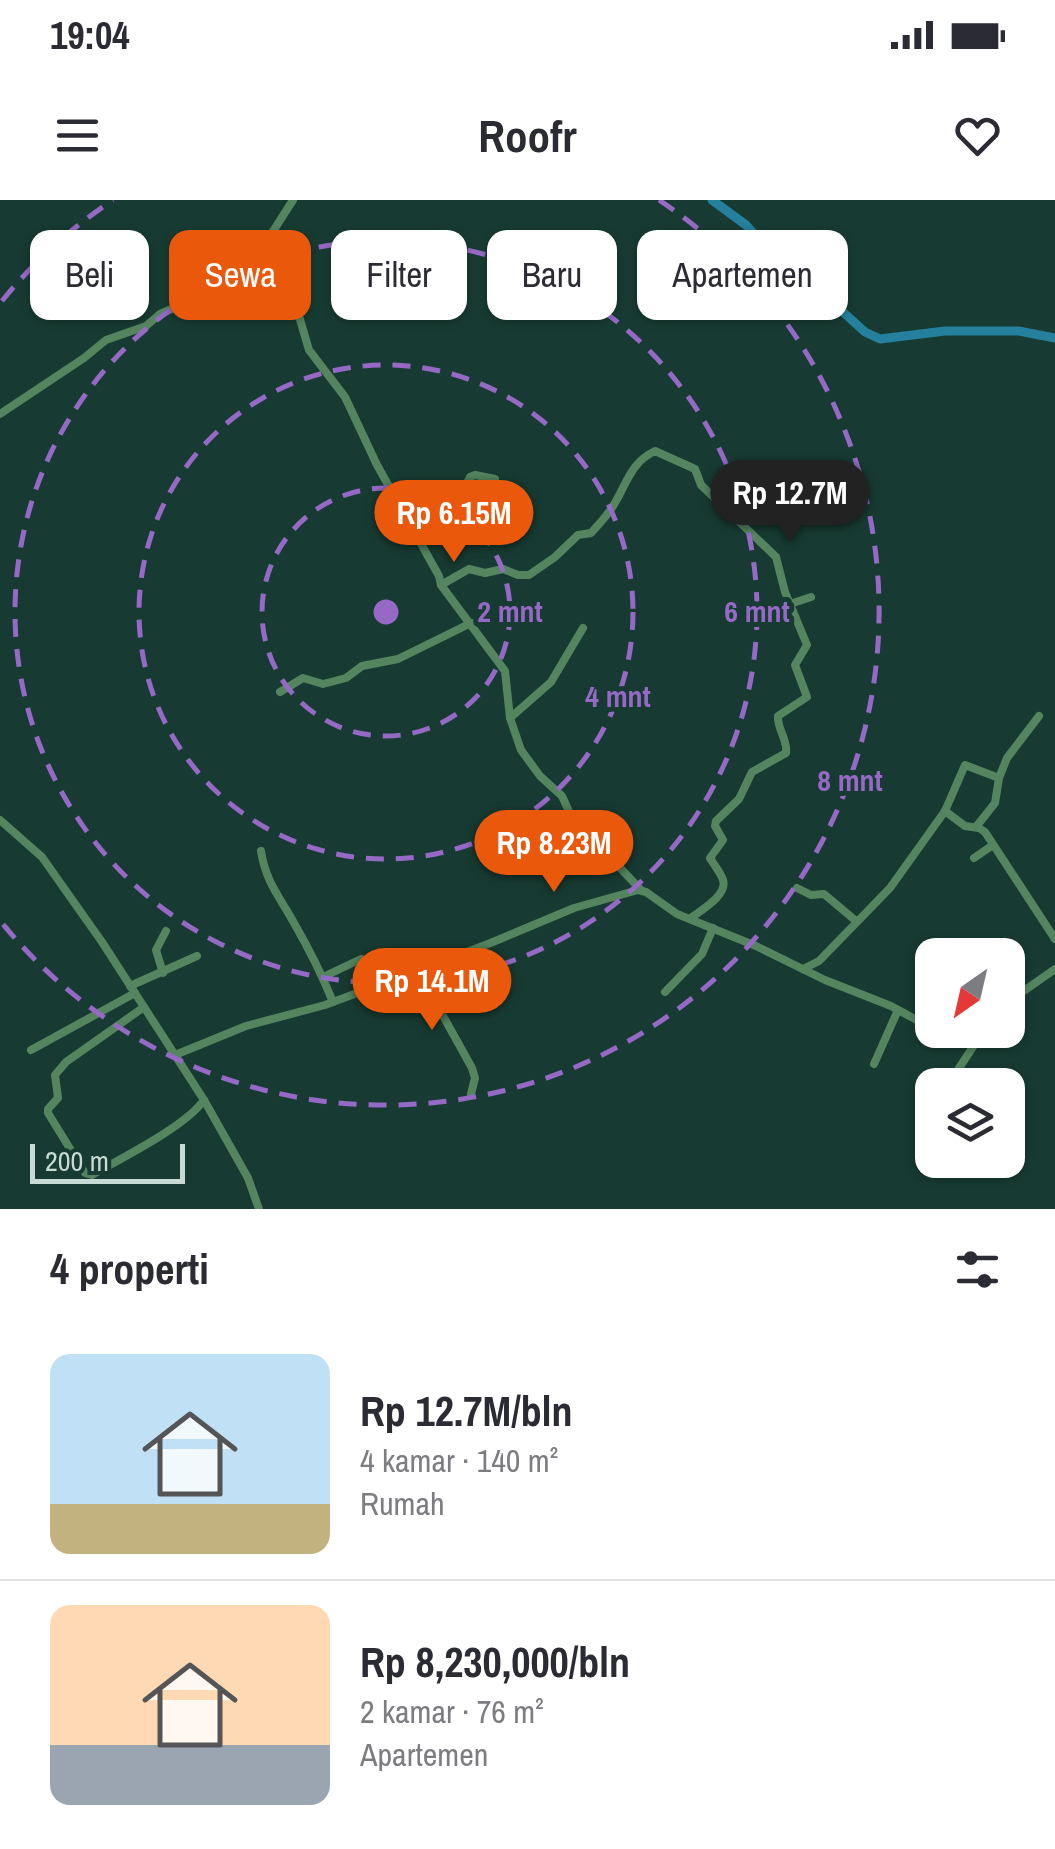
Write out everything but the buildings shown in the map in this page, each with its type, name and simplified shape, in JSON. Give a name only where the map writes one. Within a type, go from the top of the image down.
[{"type":"street","points":[[275,230],[293,200]]},
{"type":"street","points":[[0,414],[106,340],[148,325],[169,311]]},
{"type":"street","points":[[300,320],[309,350],[343,394],[441,585],[506,671],[510,718],[521,750],[540,776],[562,796],[570,816],[641,890],[672,911],[915,1019]]},
{"type":"street","points":[[441,585],[470,569],[485,573],[502,569],[523,576],[534,572],[578,535],[591,533],[615,504],[634,467],[658,451],[696,470],[701,485],[771,551],[807,645],[795,665],[807,698],[778,716],[786,753],[751,773],[739,799],[715,823],[722,840],[710,858],[724,887],[692,918]]},
{"type":"street","points":[[420,541],[451,514],[470,477],[495,479]]},
{"type":"street","points":[[790,604],[810,598]]},
{"type":"street","points":[[280,692],[303,678],[323,684],[346,678],[362,666],[398,659],[470,623]]},
{"type":"street","points":[[510,718],[551,682],[583,628]]},
{"type":"street","points":[[976,828],[995,803],[999,778],[1008,758],[1040,716]]},
{"type":"street","points":[[803,969],[819,961],[890,888],[945,811],[965,764],[999,778]]},
{"type":"street","points":[[945,811],[965,826],[985,832],[1055,939]]},
{"type":"street","points":[[0,820],[42,857],[133,989],[204,1100],[248,1178],[259,1209]]},
{"type":"street","points":[[974,858],[993,845]]},
{"type":"street","points":[[262,851],[270,885],[294,923],[333,1002]]},
{"type":"street","points":[[797,888],[811,895],[824,894],[856,922]]},
{"type":"street","points":[[175,1055],[246,1026],[333,1002],[574,908],[641,890]]},
{"type":"street","points":[[665,992],[702,954],[714,928]]},
{"type":"street","points":[[163,973],[156,950],[166,931]]},
{"type":"street","points":[[32,1050],[133,989],[197,956]]},
{"type":"street","points":[[323,977],[360,959]]},
{"type":"street","points":[[1025,990],[1055,969]]},
{"type":"street","points":[[417,970],[474,1072],[471,1094]]},
{"type":"street","points":[[144,1007],[66,1062],[55,1076],[58,1098],[48,1113],[85,1172],[92,1175],[141,1146],[196,1112],[204,1100]]},
{"type":"street","points":[[874,1064],[898,1010]]},
{"type":"waterway","points":[[712,200],[746,225],[808,293],[880,339],[945,331],[1019,331],[1055,338]]}]
